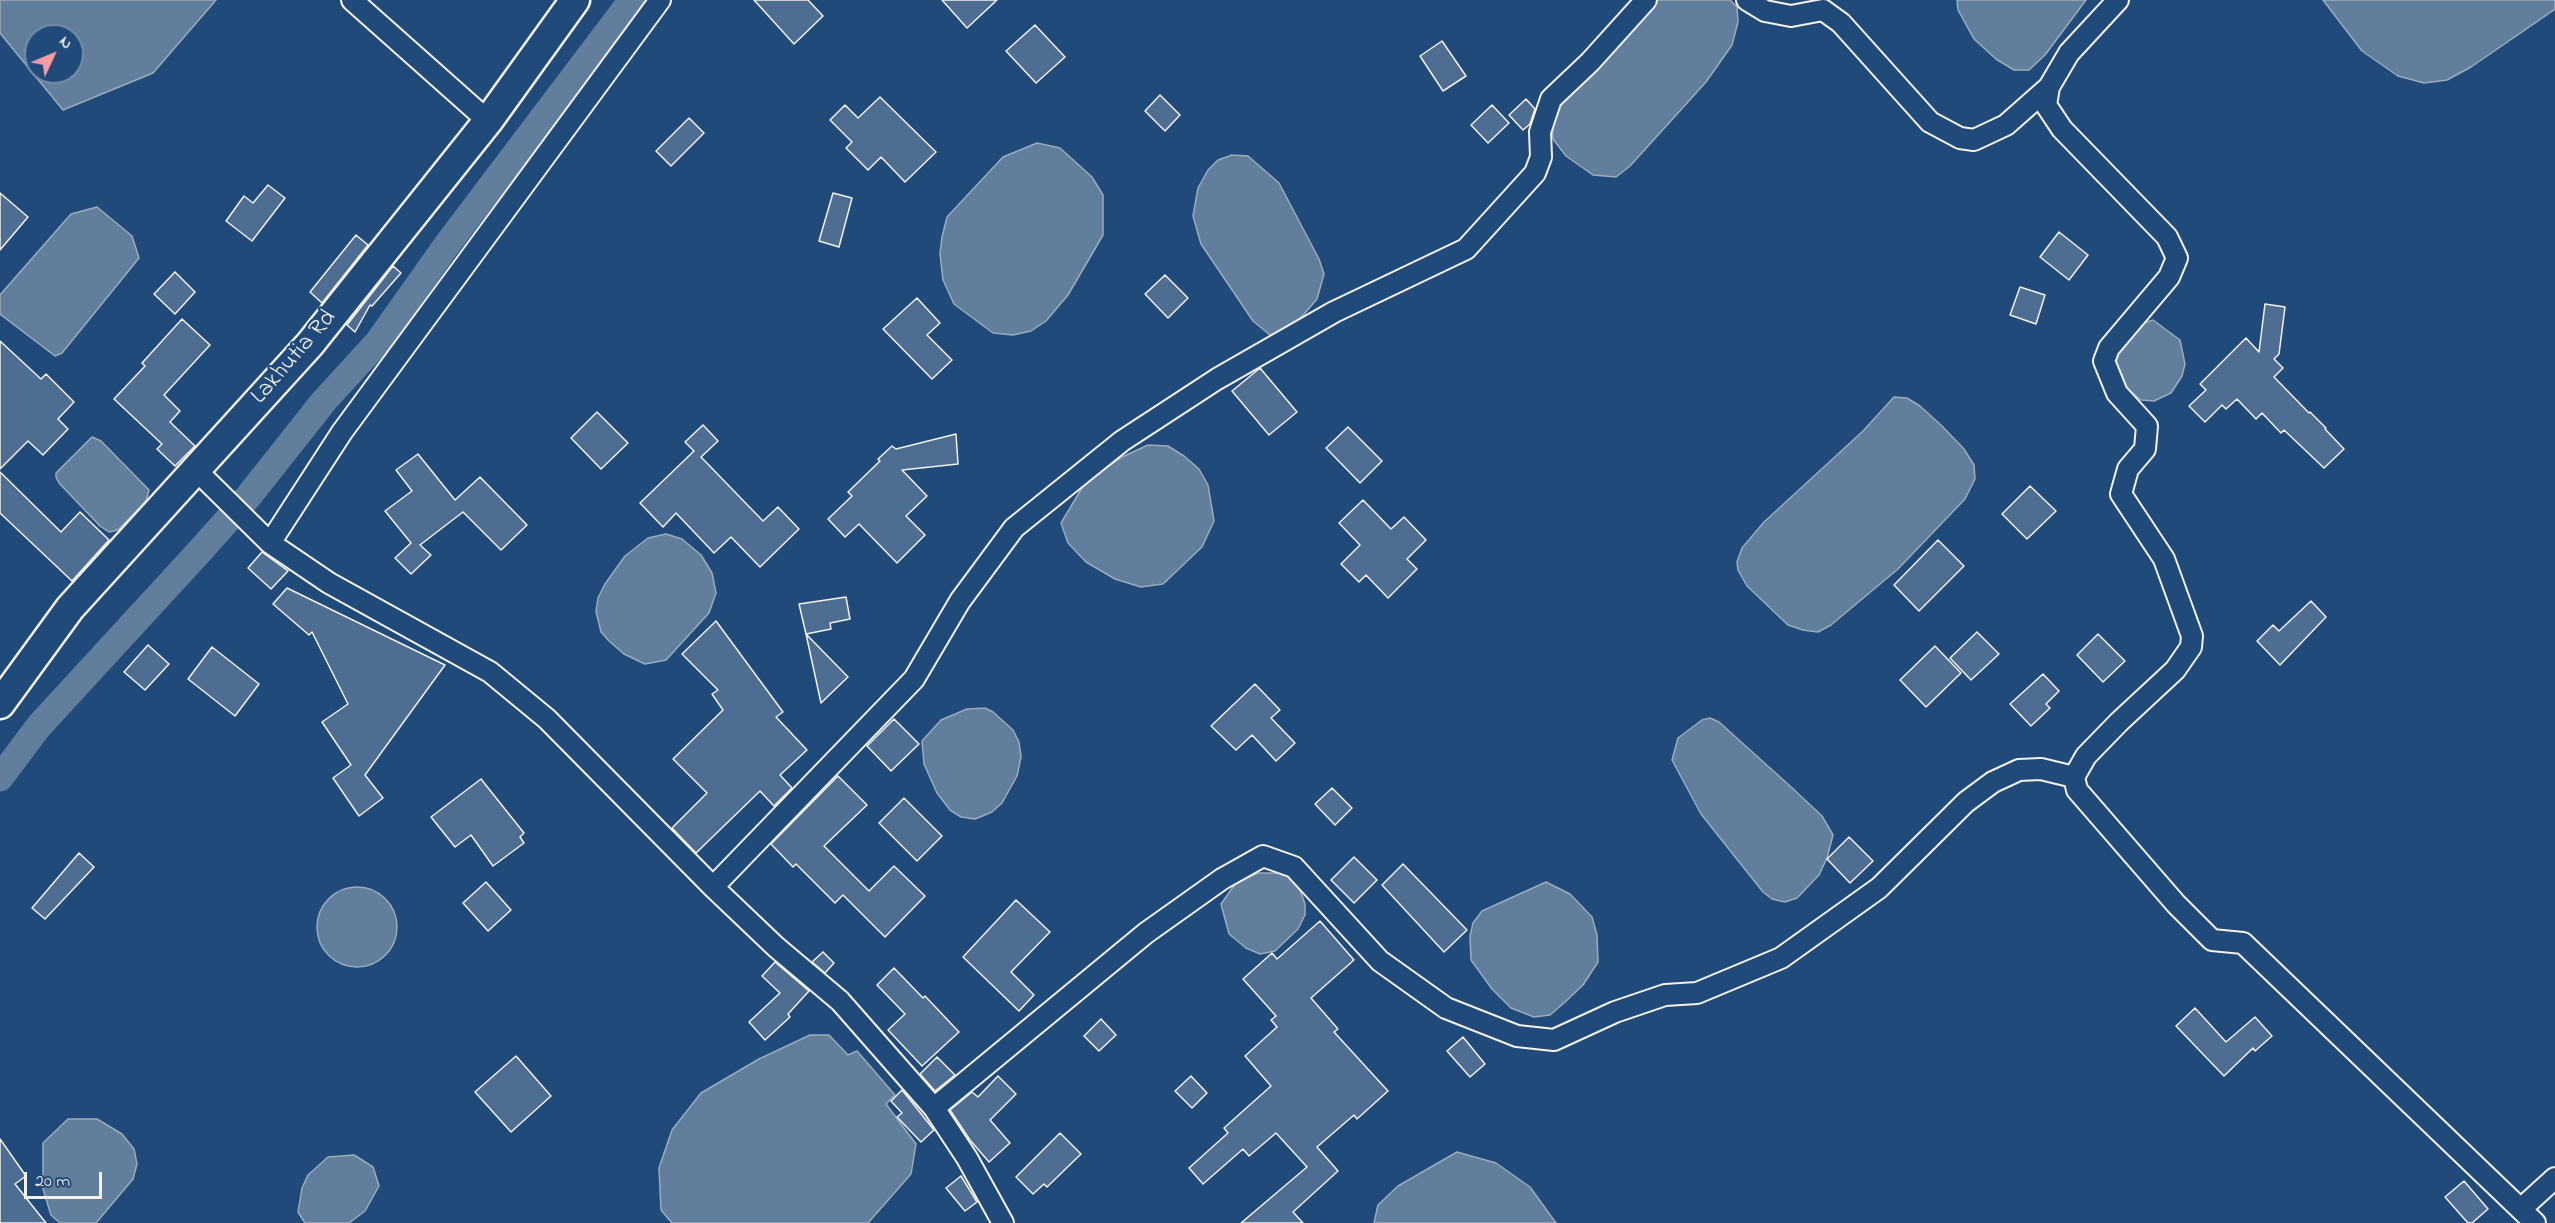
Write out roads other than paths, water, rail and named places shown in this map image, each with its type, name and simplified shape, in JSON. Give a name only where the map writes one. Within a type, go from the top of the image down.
[{"type":"street","points":[[352,0],[488,121]]},
{"type":"street","name":"Lakhutia Rd","points":[[0,704],[70,608],[310,344],[488,121],[575,0]]},
{"type":"street","points":[[270,543],[342,432],[660,0]]},
{"type":"street","points":[[712,887],[914,679],[960,601],[1014,528],[1122,441],[1217,379],[1334,312],[1467,249],[1535,173],[1541,157],[1540,132],[1551,99],[1590,62],[1646,0]]},
{"type":"street","points":[[1747,0],[1765,11],[1791,16],[1823,10],[1841,23],[1930,122],[1960,138],[1974,140],[2006,125],[2049,87],[2069,53],[2118,0]]},
{"type":"street","points":[[2049,87],[2046,105],[2062,129],[2168,237],[2177,258],[2169,276],[2109,348],[2104,361],[2117,393],[2147,426],[2145,449],[2128,469],[2121,494],[2164,559],[2192,636],[2191,647],[2175,670],[2092,749],[2074,777],[2077,790],[2176,904],[2212,940],[2243,943],[2528,1216],[2555,1178]]},
{"type":"street","points":[[195,469],[270,543],[329,583],[490,672],[547,719],[712,887],[776,947],[840,1001],[934,1108],[967,1158],[1003,1223]]},
{"type":"street","points":[[934,1108],[1146,933],[1222,879],[1263,856],[1294,867],[1380,960],[1446,1008],[1517,1036],[1554,1040],[1615,1012],[1665,995],[1697,993],[1781,958],[1880,888],[1966,802],[1993,782],[2019,770],[2041,769],[2074,777]]},
{"type":"water","points":[[0,0],[216,0],[153,73],[63,110],[42,84],[84,84],[84,24],[24,24],[24,62],[0,33]]},
{"type":"water","points":[[1654,0],[1730,0],[1737,7],[1738,22],[1732,45],[1706,82],[1630,166],[1616,177],[1593,175],[1566,156],[1553,139],[1552,113],[1564,94]]},
{"type":"water","points":[[1957,0],[2086,0],[2045,55],[2029,70],[2014,70],[1996,59],[1974,39],[1958,10]]},
{"type":"water","points":[[2323,0],[2555,0],[2555,9],[2471,67],[2447,80],[2424,83],[2398,76],[2362,51]]},
{"type":"water","points":[[1037,143],[1060,148],[1092,177],[1103,195],[1103,235],[1068,295],[1046,321],[1031,331],[1013,335],[993,333],[954,304],[943,280],[940,254],[942,237],[947,217],[1003,157]]},
{"type":"water","points":[[1232,155],[1248,156],[1279,183],[1319,259],[1324,274],[1317,299],[1294,326],[1282,335],[1270,335],[1253,321],[1201,244],[1193,216],[1198,188],[1208,170],[1218,160]]},
{"type":"water","points":[[97,207],[132,236],[139,258],[62,353],[55,356],[0,314],[0,295],[71,214]]},
{"type":"water","points":[[2153,320],[2180,340],[2185,364],[2182,376],[2171,393],[2154,401],[2141,400],[2130,391],[2121,380],[2116,365],[2118,349],[2141,324]]},
{"type":"water","points":[[1894,397],[1907,398],[1920,406],[1942,426],[1964,449],[1974,465],[1975,479],[1965,499],[1898,569],[1831,625],[1818,632],[1788,625],[1747,586],[1738,570],[1737,562],[1742,548],[1764,522],[1863,431]]},
{"type":"water","points":[[92,437],[101,441],[149,490],[146,501],[119,529],[114,531],[109,532],[100,526],[56,477],[56,473]]},
{"type":"water","points":[[1148,445],[1168,446],[1199,469],[1208,485],[1214,521],[1202,547],[1163,584],[1141,587],[1115,579],[1086,562],[1068,543],[1061,523],[1085,483],[1122,457]]},
{"type":"water","points":[[666,534],[682,539],[701,555],[712,573],[716,593],[709,613],[666,660],[645,664],[624,654],[601,632],[596,611],[598,598],[625,556],[648,538]]},
{"type":"water","points":[[985,708],[1013,730],[1019,742],[1021,757],[1017,776],[1002,803],[992,812],[975,819],[961,817],[950,810],[937,793],[924,764],[922,741],[941,720],[967,709]]},
{"type":"water","points":[[1710,718],[1719,722],[1822,816],[1833,835],[1827,858],[1819,875],[1797,898],[1785,902],[1772,899],[1763,892],[1701,814],[1672,760],[1678,738],[1702,720]]},
{"type":"water","points":[[1258,873],[1284,873],[1299,887],[1305,904],[1305,915],[1298,929],[1275,951],[1260,954],[1246,948],[1229,934],[1221,904],[1236,883]]},
{"type":"water","points":[[1546,882],[1570,894],[1592,917],[1597,935],[1598,962],[1583,985],[1564,1003],[1550,1015],[1534,1017],[1511,1008],[1492,989],[1471,960],[1470,936],[1473,923],[1482,911]]},
{"type":"water","points":[[357,887],[372,890],[385,899],[394,912],[397,927],[394,942],[385,955],[372,964],[357,967],[342,964],[329,955],[320,942],[317,927],[320,912],[329,899],[342,890]]},
{"type":"water","points":[[810,1035],[829,1035],[848,1055],[857,1051],[895,1095],[886,1104],[916,1144],[911,1174],[868,1223],[672,1223],[661,1210],[659,1168],[672,1130],[701,1093],[759,1059]]},
{"type":"water","points":[[68,1119],[97,1119],[122,1134],[134,1149],[137,1164],[133,1179],[96,1223],[60,1223],[51,1215],[43,1189],[43,1143]]},
{"type":"water","points":[[1457,1152],[1496,1163],[1530,1187],[1556,1223],[1374,1223],[1378,1205],[1398,1186]]},
{"type":"water","points":[[354,1155],[373,1167],[379,1186],[365,1211],[349,1223],[305,1223],[298,1212],[302,1188],[308,1175],[328,1157]]},
{"type":"waterway","points":[[0,778],[39,726],[248,497],[324,401],[378,342],[446,246],[632,0]]}]
